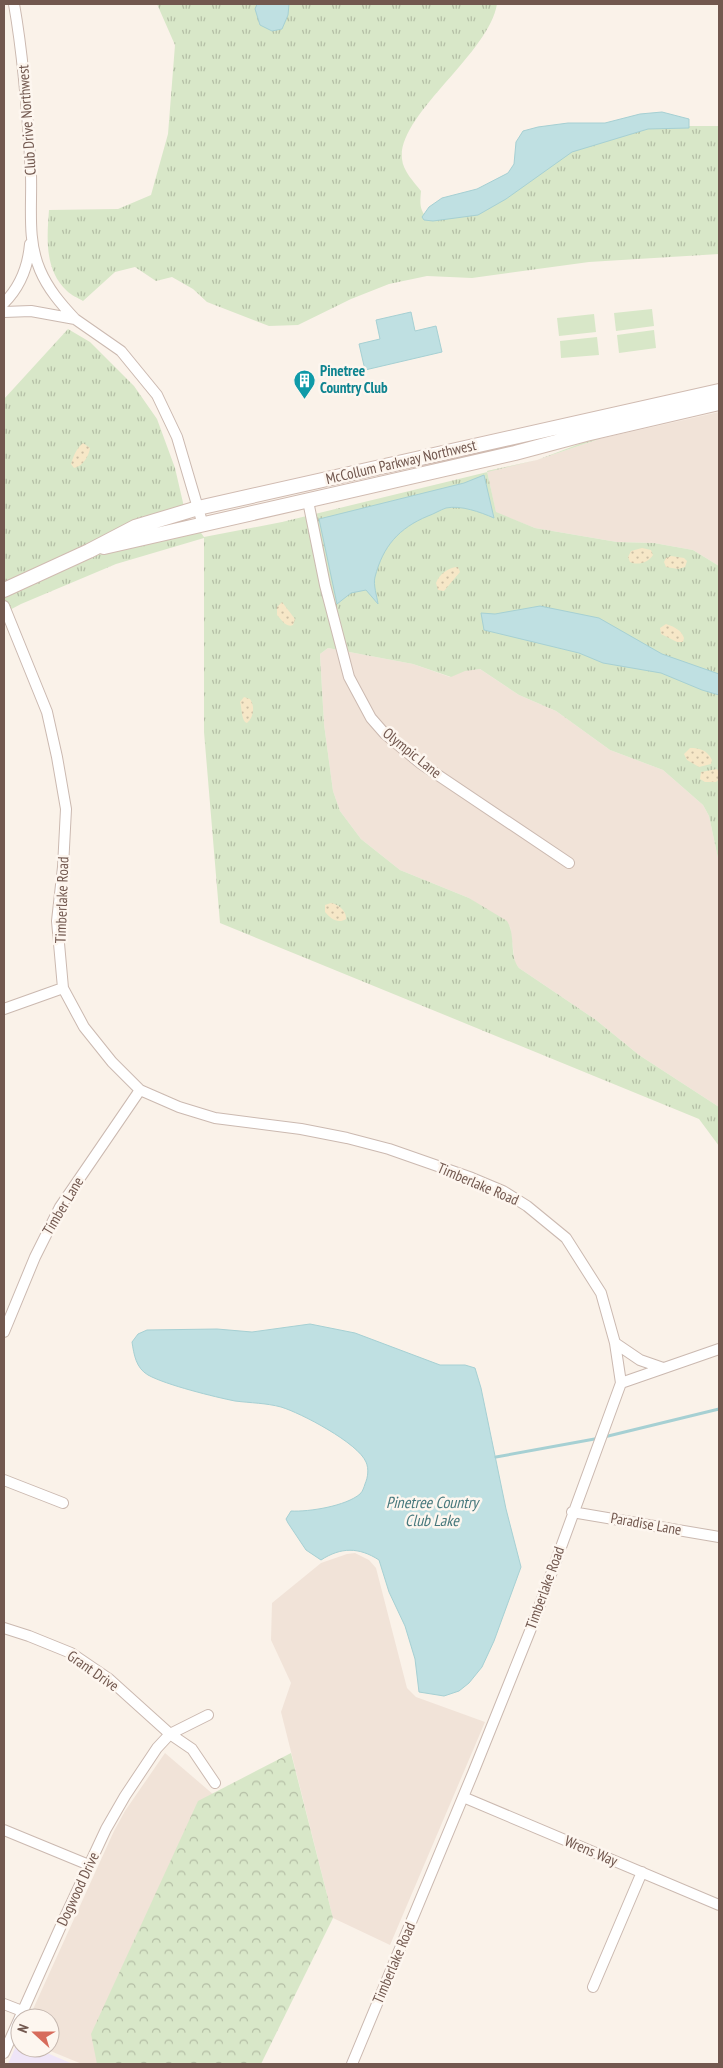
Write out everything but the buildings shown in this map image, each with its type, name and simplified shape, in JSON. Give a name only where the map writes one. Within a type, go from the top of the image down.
[{"type":"street","name":"Club Drive Northwest","points":[[4,303],[15,290],[25,272],[31,236],[32,190],[28,124],[21,43],[14,4]]},
{"type":"street","name":"Club Drive Northwest","points":[[31,236],[39,268],[48,286],[59,302],[75,319]]},
{"type":"street","points":[[4,312],[31,311],[75,319],[120,351],[157,396],[177,437],[203,525]]},
{"type":"street","name":"McCollum Parkway Northwest","points":[[4,590],[89,551],[135,527],[198,508],[719,391]]},
{"type":"street","name":"McCollum Parkway Northwest","points":[[89,551],[719,404]]},
{"type":"street","name":"Olympic Lane","points":[[308,501],[325,585],[349,677],[371,718],[385,734],[420,763],[569,863]]},
{"type":"street","name":"Timberlake Road","points":[[4,606],[47,712],[66,809],[63,867],[57,921],[63,988],[84,1027],[112,1062],[140,1090],[180,1107],[215,1118],[301,1129],[390,1149],[503,1191],[527,1206],[566,1238],[601,1293],[616,1343],[621,1383],[572,1512],[534,1621],[352,2064]]},
{"type":"street","points":[[4,1009],[63,988]]},
{"type":"street","name":"Timber Lane","points":[[4,1332],[49,1226],[140,1090]]},
{"type":"street","points":[[616,1343],[640,1360],[663,1368]]},
{"type":"street","points":[[621,1383],[719,1349]]},
{"type":"street","points":[[4,1480],[63,1503]]},
{"type":"street","name":"Paradise Lane","points":[[572,1512],[719,1537]]},
{"type":"street","name":"Grant Drive","points":[[4,1628],[72,1653],[109,1679],[170,1734]]},
{"type":"street","name":"Dogwood Drive","points":[[23,2008],[90,1865],[125,1796],[157,1748],[170,1734],[208,1715]]},
{"type":"street","points":[[170,1734],[192,1749],[215,1783]]},
{"type":"street","name":"Wrens Way","points":[[463,1797],[719,1905]]},
{"type":"street","points":[[4,1830],[90,1865]]},
{"type":"street","points":[[593,1987],[642,1872]]},
{"type":"street","name":"Dogwood Drive","points":[[4,2053],[10,2039]]},
{"type":"shaded area","points":[[719,412],[719,566],[693,550],[654,543],[617,542],[535,528],[496,513],[487,471],[537,460],[599,439]]},
{"type":"shaded area","points":[[328,648],[413,664],[450,677],[465,670],[480,669],[519,695],[556,711],[610,750],[663,770],[703,805],[709,816],[719,863],[719,1107],[639,1055],[596,1020],[519,968],[515,963],[510,927],[469,898],[400,870],[361,839],[340,811],[333,791],[324,724],[320,654]]},
{"type":"shaded area","points":[[355,1553],[369,1560],[376,1568],[407,1688],[416,1697],[485,1722],[390,1945],[333,1918],[281,1712],[291,1683],[271,1640],[272,1603],[321,1563]]},
{"type":"shaded area","points":[[165,1753],[228,1807],[102,2064],[82,2064],[60,2055],[60,2008],[34,2008],[114,1831],[125,1811]]},
{"type":"shaded area","points":[[11,2058],[59,2058],[73,2064],[8,2064]]},
{"type":"green space","name":"Pinetree Country Club","points":[[157,4],[497,4],[490,23],[478,43],[428,104],[414,123],[404,142],[402,159],[404,168],[421,191],[421,206],[423,213],[428,219],[570,148],[652,126],[719,126],[719,254],[589,262],[472,278],[427,276],[389,284],[351,299],[298,325],[269,326],[207,302],[193,289],[172,277],[156,281],[135,267],[115,272],[83,301],[67,291],[54,273],[48,242],[49,210],[118,209],[151,195],[168,134],[175,45]]},
{"type":"green space","points":[[652,309],[654,326],[616,331],[614,313]]},
{"type":"green space","points":[[594,314],[596,332],[559,336],[557,318]]},
{"type":"green space","points":[[68,329],[90,342],[134,386],[157,419],[175,468],[187,520],[196,526],[204,537],[282,522],[487,472],[496,512],[535,528],[617,542],[654,543],[693,550],[719,566],[719,863],[709,816],[703,805],[663,770],[610,750],[556,711],[519,695],[480,669],[465,671],[451,677],[413,664],[328,648],[320,654],[324,724],[333,791],[340,811],[361,839],[400,870],[469,898],[507,921],[510,927],[514,958],[519,968],[596,1020],[639,1055],[719,1107],[719,1146],[699,1119],[220,923],[204,732],[204,538],[116,564],[4,613],[4,399]]},
{"type":"green space","points":[[654,330],[656,348],[619,353],[617,335]]},
{"type":"green space","points":[[597,337],[599,355],[561,358],[560,341]]},
{"type":"green space","points":[[595,438],[599,439],[537,460]]},
{"type":"green space","points":[[537,460],[487,472],[487,471]]},
{"type":"green space","points":[[291,1753],[333,1918],[261,2064],[97,2064],[91,2034],[198,1801]]},
{"type":"sand","points":[[83,443],[90,448],[88,454],[83,463],[74,468],[71,464],[73,458]]},
{"type":"sand","points":[[642,548],[651,550],[653,555],[640,563],[630,562],[628,557],[631,551]]},
{"type":"sand","points":[[671,556],[684,558],[687,561],[685,567],[678,569],[666,567],[664,562],[666,558]]},
{"type":"sand","points":[[458,567],[460,572],[444,591],[438,590],[436,583],[439,577],[448,570]]},
{"type":"sand","points":[[282,602],[295,619],[291,626],[282,621],[277,615],[277,607]]},
{"type":"sand","points":[[666,624],[675,628],[683,635],[683,642],[677,642],[661,634],[660,628]]},
{"type":"sand","points":[[244,697],[250,699],[253,708],[251,718],[247,723],[243,718],[240,702]]},
{"type":"sand","points":[[690,748],[700,749],[705,752],[712,760],[711,764],[699,767],[687,760],[684,754]]},
{"type":"sand","points":[[717,769],[719,779],[716,782],[705,782],[700,779],[701,772]]},
{"type":"sand","points":[[331,903],[342,908],[346,919],[337,921],[327,915],[325,905]]},
{"type":"water","points":[[257,4],[289,4],[288,15],[282,29],[272,31],[260,25],[255,9]]},
{"type":"water","points":[[662,112],[689,119],[689,128],[648,129],[572,152],[506,199],[478,215],[433,221],[424,220],[422,217],[429,207],[442,198],[477,189],[508,173],[514,164],[516,142],[523,131],[568,123],[605,123],[640,114]]},
{"type":"water","points":[[411,312],[415,331],[436,326],[442,352],[365,370],[359,344],[380,339],[376,320]]},
{"type":"water","points":[[484,475],[494,518],[483,513],[452,507],[418,521],[394,539],[378,566],[375,587],[378,604],[366,590],[351,593],[337,604],[319,519],[464,483]]},
{"type":"water","points":[[540,606],[599,618],[662,654],[719,674],[719,695],[661,673],[603,663],[579,653],[484,630],[481,613],[495,614]]},
{"type":"water","name":"Pinetree Country Club Lake","points":[[310,1324],[355,1333],[440,1365],[465,1365],[475,1368],[481,1388],[506,1509],[521,1567],[494,1641],[482,1667],[469,1683],[459,1691],[444,1696],[419,1692],[415,1659],[405,1626],[389,1592],[379,1560],[364,1553],[350,1550],[336,1553],[321,1560],[306,1550],[286,1519],[291,1511],[337,1505],[360,1494],[364,1488],[368,1473],[368,1467],[361,1454],[341,1438],[315,1422],[290,1410],[216,1397],[156,1379],[144,1372],[138,1365],[132,1342],[138,1334],[147,1330],[217,1329],[252,1332]]},
{"type":"waterway","points":[[496,1457],[600,1438],[719,1409]]},
{"type":"place","name":"Pinetree Country Club","points":[[304,399]]}]
